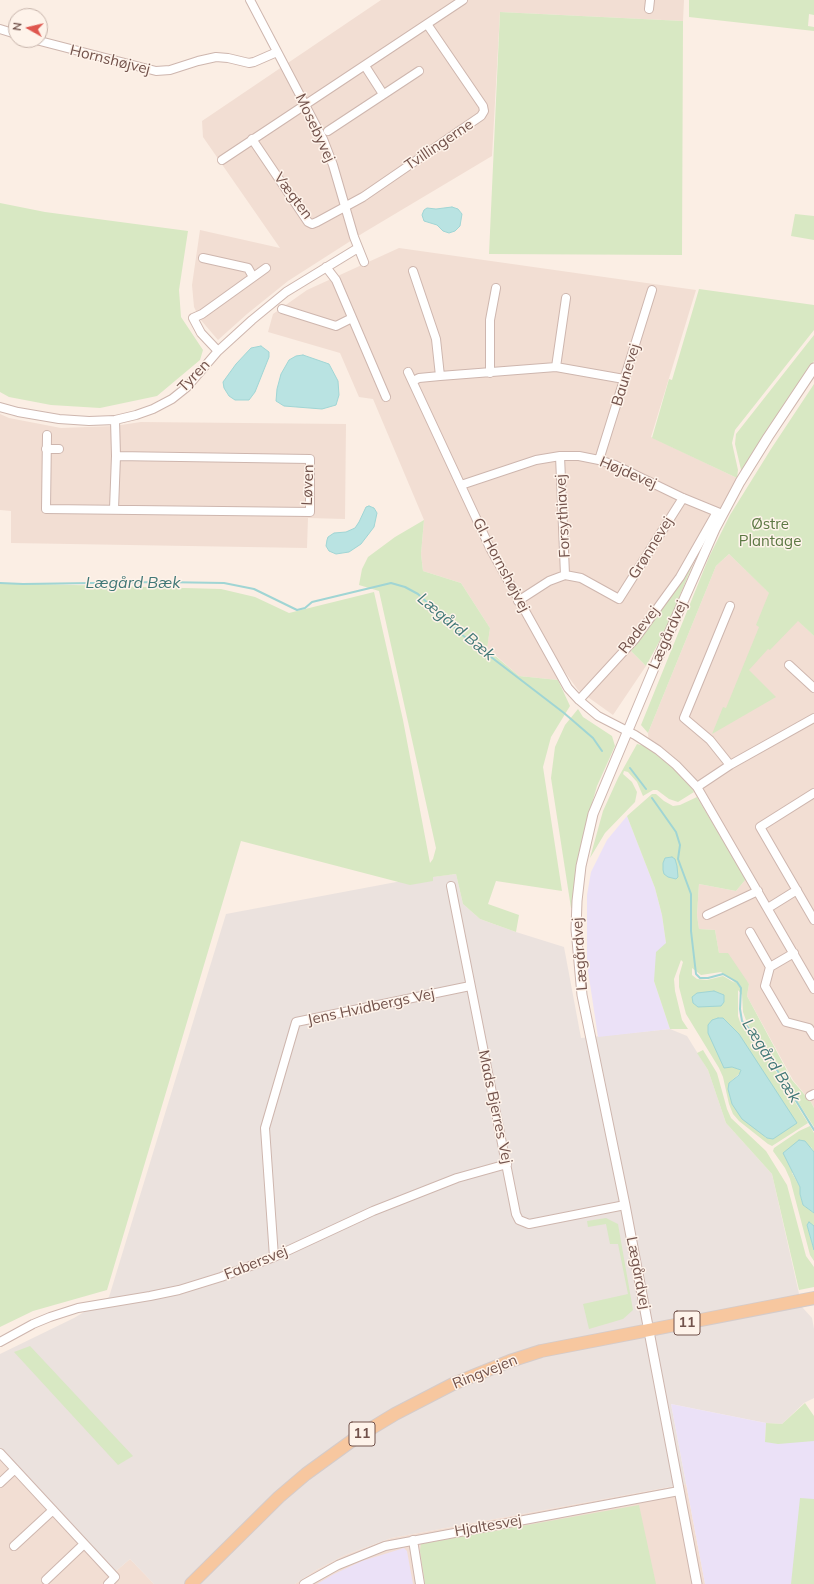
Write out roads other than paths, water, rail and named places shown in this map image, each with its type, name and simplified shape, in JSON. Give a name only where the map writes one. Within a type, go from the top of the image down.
[{"type":"main road","name":"Ringvejen","points":[[191,1584],[279,1497],[306,1474],[357,1437],[453,1384],[530,1354],[814,1298]]},
{"type":"main road","name":"Ringvejen","points":[[186,1584],[211,1563]]},
{"type":"street","name":"Mosebyvej","points":[[250,0],[323,139],[333,165],[358,248],[364,262]]},
{"type":"street","points":[[222,160],[463,0]]},
{"type":"street","points":[[650,0],[650,9]]},
{"type":"street","name":"Tvillingerne","points":[[345,207],[363,197],[481,116],[484,111],[483,106],[427,24]]},
{"type":"street","name":"Hornshøjvej","points":[[48,43],[156,71],[170,70],[216,57],[248,63],[277,52]]},
{"type":"street","points":[[365,66],[383,94]]},
{"type":"street","points":[[328,131],[419,71]]},
{"type":"street","name":"Vægten","points":[[252,139],[308,222],[312,224],[318,222],[345,207]]},
{"type":"street","name":"Tyren","points":[[0,406],[18,412],[59,419],[89,421],[115,420],[153,409],[172,399],[187,387],[218,351],[286,292],[358,248]]},
{"type":"street","points":[[203,258],[248,268],[253,277]]},
{"type":"street","points":[[326,267],[336,280],[386,397]]},
{"type":"street","points":[[218,351],[201,333],[193,318],[202,314],[266,268]]},
{"type":"street","points":[[412,271],[436,339],[440,376]]},
{"type":"street","points":[[490,373],[490,320],[496,288]]},
{"type":"street","name":"Baunevej","points":[[600,460],[652,290]]},
{"type":"street","points":[[556,367],[566,298]]},
{"type":"street","points":[[282,309],[336,326],[352,318]]},
{"type":"street","points":[[413,381],[419,378],[556,367],[624,379]]},
{"type":"street","name":"Lægårdvej","points":[[698,1584],[625,1205],[582,995],[576,929],[581,866],[591,821],[602,790],[720,513],[814,368]]},
{"type":"street","name":"Gl. Hornshøjvej","points":[[408,372],[490,548],[559,674],[579,700],[598,716],[658,750],[676,765],[697,787],[814,989]]},
{"type":"street","points":[[114,509],[116,456],[115,420]]},
{"type":"street","name":"Løven","points":[[47,435],[46,509],[310,512],[310,459],[116,456]]},
{"type":"street","points":[[46,449],[60,449]]},
{"type":"street","name":"Højdevej","points":[[461,485],[536,460],[560,456],[579,456],[600,460],[615,465],[683,498],[720,513]]},
{"type":"street","name":"Forsythiavej","points":[[560,456],[565,575]]},
{"type":"street","name":"Grønnevej","points":[[565,575],[581,578],[619,599],[683,498]]},
{"type":"street","name":"Rødevej","points":[[579,700],[635,639],[680,577],[720,513]]},
{"type":"street","points":[[518,601],[549,582],[565,575]]},
{"type":"street","points":[[730,606],[684,718],[710,740],[730,765]]},
{"type":"street","points":[[789,665],[814,688]]},
{"type":"street","points":[[697,787],[730,765],[814,718]]},
{"type":"street","points":[[814,793],[760,827],[814,920]]},
{"type":"street","name":"Mads Bjerres Vej","points":[[451,886],[516,1214],[519,1220],[529,1224],[625,1205]]},
{"type":"street","points":[[768,908],[797,890]]},
{"type":"street","points":[[707,915],[758,891]]},
{"type":"street","points":[[750,932],[770,967],[765,986],[786,1022],[809,1028],[814,1036]]},
{"type":"street","points":[[770,967],[794,954]]},
{"type":"street","name":"Jens Hvidbergs Vej","points":[[274,1257],[265,1128],[296,1022],[470,986]]},
{"type":"street","name":"Fabersvej","points":[[0,1342],[33,1324],[78,1308],[179,1290],[221,1278],[274,1257],[374,1211],[457,1178],[507,1164]]},
{"type":"street","points":[[0,1453],[115,1577],[108,1584]]},
{"type":"street","points":[[0,1483],[15,1469]]},
{"type":"street","name":"Hjaltesvej","points":[[304,1584],[323,1572],[385,1546],[679,1491]]},
{"type":"street","points":[[14,1546],[53,1510]]},
{"type":"street","points":[[414,1540],[420,1584]]},
{"type":"street","points":[[46,1580],[84,1544]]},
{"type":"water","points":[[452,207],[458,209],[462,214],[460,226],[455,231],[449,233],[443,231],[437,225],[424,221],[422,215],[424,210],[427,208],[436,209]]},
{"type":"water","points":[[261,346],[269,352],[269,357],[255,392],[249,400],[235,400],[229,396],[224,388],[223,382],[236,364],[251,348]]},
{"type":"water","points":[[303,355],[329,364],[338,381],[339,395],[336,405],[322,409],[284,406],[276,401],[277,389],[281,374],[289,360],[296,356]]},
{"type":"water","points":[[369,506],[374,508],[377,513],[374,527],[361,544],[349,552],[336,554],[329,551],[326,546],[328,537],[334,533],[346,532],[355,528],[366,507]]},
{"type":"water","points":[[672,857],[675,859],[677,866],[678,877],[676,879],[668,877],[664,874],[663,870],[665,858]]},
{"type":"water","points":[[714,991],[724,995],[724,1002],[721,1006],[698,1007],[693,1003],[692,997],[697,993]]},
{"type":"water","points":[[723,1018],[739,1034],[797,1123],[773,1139],[767,1138],[742,1119],[732,1104],[728,1089],[729,1083],[739,1075],[741,1070],[732,1067],[724,1068],[708,1033],[708,1025],[712,1020]]},
{"type":"water","points":[[799,1140],[805,1141],[814,1152],[814,1213],[803,1205],[800,1187],[783,1153]]},
{"type":"water","points":[[809,1222],[814,1226],[814,1250],[807,1225]]},
{"type":"waterway","name":"Lægård Bæk","points":[[0,583],[224,583],[254,589],[297,610],[305,608],[312,602],[391,583],[405,587],[418,594],[461,634],[564,713],[593,738],[602,751]]},
{"type":"waterway","name":"Lægård Bæk","points":[[630,768],[646,789]]},
{"type":"waterway","name":"Lægård Bæk","points":[[652,798],[676,832],[680,845],[678,859],[691,894],[691,931],[696,974],[700,978],[708,978],[723,974],[737,982],[741,988],[740,1009],[742,1021],[756,1036],[814,1130]]},
{"type":"park label","name":"Østre Plantage","points":[[770,532]]}]
